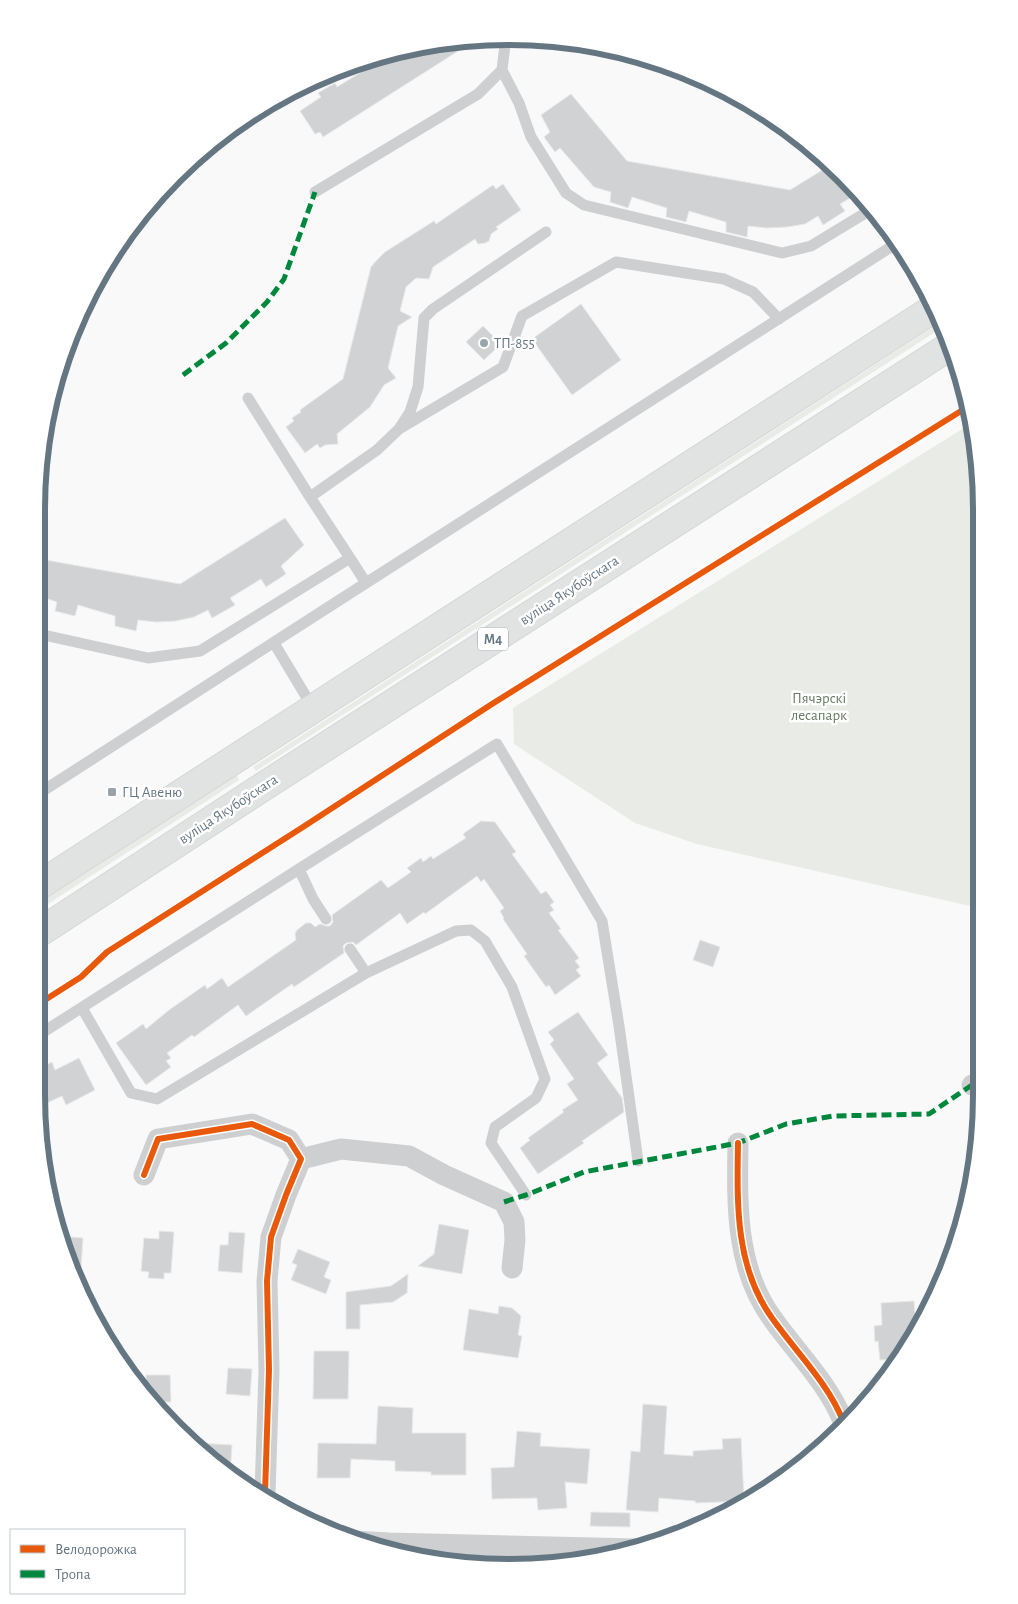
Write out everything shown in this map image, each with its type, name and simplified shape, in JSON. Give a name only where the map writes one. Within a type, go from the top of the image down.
[{"type":"main road","name":"М4","points":[[45,881],[929,312]]},
{"type":"main road","name":"вуліца Якубоўскага","points":[[45,929],[944,350]]},
{"type":"street","points":[[144,1175],[158,1139],[252,1124],[289,1140],[301,1159]]},
{"type":"street","points":[[738,1143],[737,1186],[739,1225],[746,1266],[755,1291],[771,1318],[814,1372],[842,1418]]},
{"type":"street","points":[[301,1159],[342,1149],[409,1156],[444,1175],[504,1202],[514,1222],[515,1240],[512,1268]]},
{"type":"street","points":[[265,1490],[270,1370],[267,1281],[270,1246],[271,1237],[301,1159]]},
{"type":"street","points":[[385,1542],[608,1548]]},
{"type":"lane","points":[[505,45],[502,70],[519,103],[531,137],[566,192],[584,205],[782,253],[811,246],[866,213]]},
{"type":"lane","points":[[316,192],[478,94],[502,70]]},
{"type":"lane","points":[[310,496],[378,450],[399,429],[410,412],[418,387],[424,318],[433,309],[546,232]]},
{"type":"lane","points":[[45,790],[891,246]]},
{"type":"lane","points":[[399,429],[503,366],[522,316],[616,262],[724,279],[753,292],[779,319]]},
{"type":"lane","points":[[248,398],[366,583]]},
{"type":"lane","points":[[45,635],[148,658],[200,652],[350,558]]},
{"type":"lane","points":[[274,643],[313,708]]},
{"type":"lane","points":[[45,1031],[497,744],[602,922],[638,1161]]},
{"type":"lane","points":[[299,869],[313,899],[326,919]]},
{"type":"lane","points":[[82,1008],[130,1093],[157,1099],[366,973],[456,931],[471,930],[485,941],[512,987],[545,1079],[536,1098],[495,1127],[491,1143],[526,1195]]},
{"type":"lane","points":[[350,949],[366,973]]},
{"type":"green space","points":[[935,326],[938,330],[256,771],[253,767]]},
{"type":"green space","name":"Пячэрскі лесапарк","points":[[966,427],[972,479],[973,509],[973,907],[697,844],[635,823],[514,744],[513,708]]},
{"type":"green space","points":[[237,775],[239,780],[45,906],[45,899]]},
{"type":"green space","points":[[441,1554],[543,1558],[479,1558]]},
{"type":"building","points":[[464,47],[323,137],[320,132],[315,134],[300,111],[321,97],[318,93],[335,83],[337,87],[369,67],[418,54]]},
{"type":"building","points":[[571,94],[627,161],[790,190],[824,169],[852,197],[840,204],[845,211],[823,225],[818,216],[805,224],[787,227],[767,228],[748,226],[747,237],[726,232],[726,222],[689,211],[686,222],[666,217],[667,208],[632,197],[628,208],[610,202],[611,192],[594,187],[560,148],[555,152],[544,137],[550,132],[541,115]]},
{"type":"building","points":[[503,184],[521,210],[496,227],[498,229],[491,234],[489,241],[478,244],[475,239],[433,267],[429,279],[416,278],[406,287],[400,311],[412,317],[398,326],[388,368],[396,378],[384,385],[370,407],[337,434],[338,444],[325,445],[320,448],[317,444],[305,453],[286,427],[294,421],[292,418],[301,412],[300,410],[343,379],[371,267],[385,252],[434,221],[436,224],[493,185],[496,189]]},
{"type":"building","points":[[581,304],[621,360],[572,395],[532,339]]},
{"type":"building","name":"ТП-855","points":[[483,326],[501,344],[484,360],[466,342]]},
{"type":"building","points":[[285,518],[304,545],[281,566],[286,574],[266,587],[261,579],[230,598],[235,605],[212,618],[208,610],[194,617],[176,621],[156,622],[138,620],[136,631],[115,626],[115,616],[78,605],[75,616],[55,611],[57,602],[45,598],[45,560],[180,584]]},
{"type":"building","points":[[481,821],[495,822],[516,852],[512,854],[541,894],[546,891],[554,902],[550,905],[554,910],[549,913],[561,929],[558,930],[579,958],[575,961],[580,967],[576,970],[581,976],[555,995],[549,985],[546,987],[524,956],[527,954],[503,919],[500,911],[504,908],[484,879],[481,882],[477,876],[425,914],[424,912],[407,924],[400,913],[356,945],[353,942],[346,943],[343,946],[344,953],[294,987],[292,984],[246,1016],[238,1005],[194,1037],[192,1035],[167,1053],[171,1058],[166,1061],[171,1067],[146,1085],[116,1043],[143,1024],[146,1029],[205,985],[207,989],[222,978],[228,987],[296,940],[295,934],[297,930],[306,923],[311,923],[315,927],[320,924],[330,926],[333,922],[332,915],[381,880],[388,888],[411,872],[407,868],[421,858],[423,862],[431,856],[433,859],[466,838],[463,834]]},
{"type":"building","points":[[700,940],[720,947],[713,967],[693,960]]},
{"type":"building","points":[[578,1012],[608,1055],[597,1063],[622,1098],[624,1112],[582,1141],[584,1143],[538,1174],[520,1148],[530,1140],[528,1138],[564,1112],[562,1110],[578,1100],[567,1084],[574,1079],[550,1044],[554,1040],[548,1032]]},
{"type":"building","points":[[79,1058],[95,1090],[66,1105],[62,1096],[45,1104],[45,1066],[52,1062],[55,1070]]},
{"type":"building","points":[[439,1224],[469,1230],[462,1274],[418,1266],[434,1254]]},
{"type":"building","points":[[159,1231],[174,1232],[171,1273],[164,1273],[164,1279],[148,1278],[149,1272],[141,1271],[144,1238],[159,1239]]},
{"type":"building","points":[[229,1232],[245,1233],[242,1273],[218,1271],[220,1245],[228,1245]]},
{"type":"building","points":[[68,1237],[83,1238],[81,1274]]},
{"type":"building","points":[[298,1249],[330,1262],[324,1277],[331,1280],[326,1294],[291,1280],[297,1265],[292,1263]]},
{"type":"building","points":[[408,1274],[407,1293],[393,1302],[360,1305],[360,1329],[346,1329],[346,1292],[391,1286]]},
{"type":"building","points":[[914,1301],[915,1314],[918,1314],[890,1359],[880,1360],[878,1341],[875,1342],[874,1326],[882,1325],[881,1303]]},
{"type":"building","points":[[499,1306],[512,1308],[521,1316],[518,1335],[522,1336],[518,1358],[463,1350],[469,1309],[498,1314]]},
{"type":"building","points":[[314,1351],[349,1351],[348,1399],[313,1399]]},
{"type":"building","points":[[228,1368],[252,1369],[250,1396],[226,1394]]},
{"type":"building","points":[[146,1375],[170,1375],[171,1402],[161,1402],[147,1384]]},
{"type":"building","points":[[643,1404],[667,1406],[664,1454],[693,1456],[693,1451],[723,1449],[722,1439],[741,1438],[744,1495],[732,1501],[696,1503],[695,1501],[659,1498],[658,1512],[626,1510],[631,1451],[640,1452]]},
{"type":"building","points":[[378,1406],[413,1408],[412,1433],[466,1433],[466,1475],[431,1475],[431,1472],[395,1471],[395,1461],[351,1459],[350,1478],[317,1478],[318,1443],[376,1444]]},
{"type":"building","points":[[517,1431],[541,1433],[540,1446],[590,1449],[587,1484],[565,1482],[567,1508],[538,1510],[537,1498],[492,1499],[491,1468],[514,1467]]},
{"type":"building","points":[[202,1443],[232,1445],[231,1466]]},
{"type":"building","points":[[591,1512],[630,1513],[630,1527],[590,1526]]},
{"type":"marked path","points":[[183,375],[226,343],[267,302],[284,279],[315,192]]},
{"type":"marked path","points":[[504,1202],[584,1172],[738,1143],[786,1124],[833,1116],[929,1114],[972,1085]]},
{"type":"cycle path","points":[[45,1000],[81,977],[107,952],[492,704],[962,410]]},
{"type":"cycle path","points":[[144,1175],[158,1139],[252,1124],[289,1140],[301,1159],[271,1237],[267,1281],[269,1370],[265,1490]]},
{"type":"cycle path","points":[[738,1143],[741,1234],[751,1278],[772,1318],[820,1381],[837,1407],[842,1418]]},
{"type":"place","name":"ТП-855","points":[[484,343]]},
{"type":"place","name":"ГЦ Авеню","points":[[112,792]]}]
